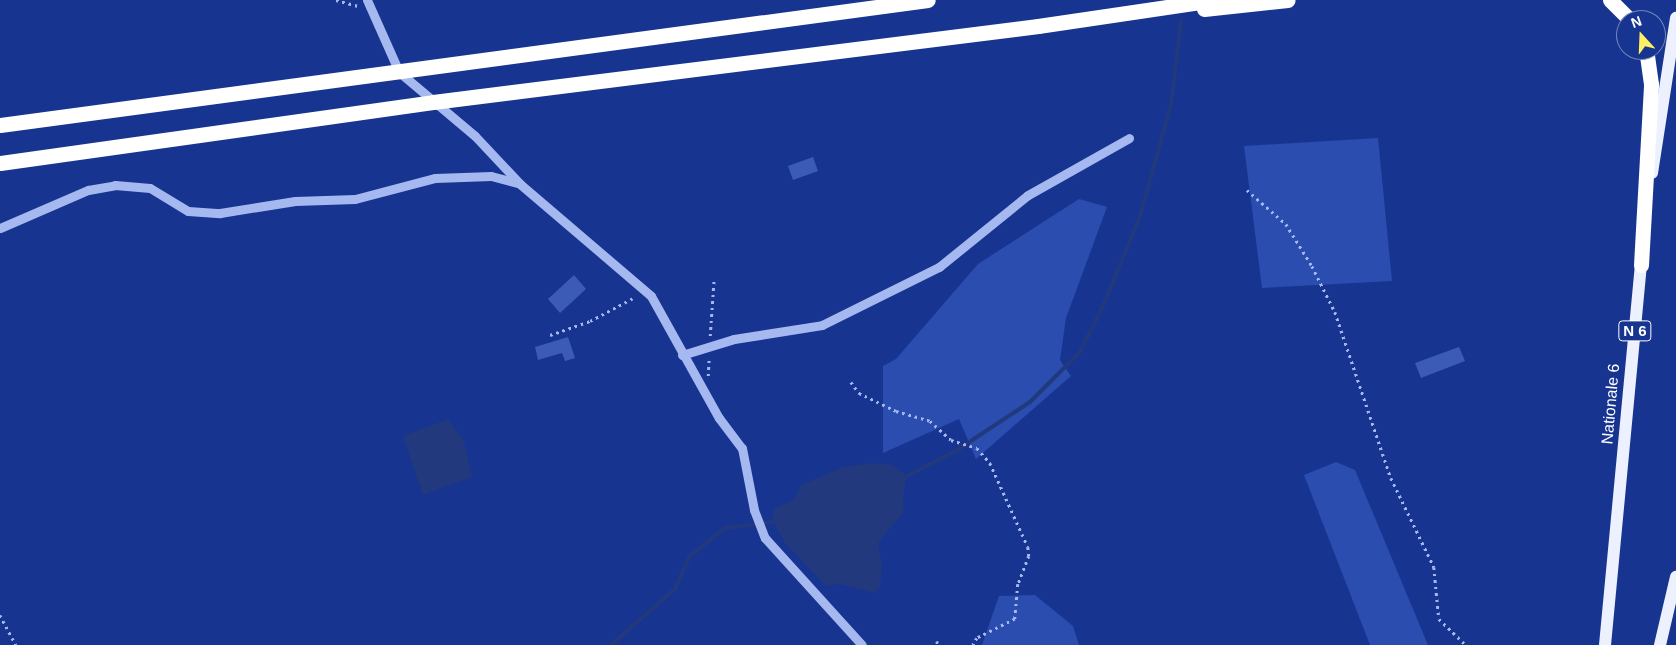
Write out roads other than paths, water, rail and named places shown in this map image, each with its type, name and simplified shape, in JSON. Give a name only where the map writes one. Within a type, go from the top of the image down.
[{"type":"highway","points":[[0,125],[928,0]]},
{"type":"highway","points":[[0,163],[434,102],[1038,26],[1215,0]]},
{"type":"highway","points":[[1038,26],[1288,0]]},
{"type":"highway","points":[[1610,0],[1620,10]]},
{"type":"highway","points":[[1641,265],[1651,84],[1647,60]]},
{"type":"main road","name":"Nationale 6","points":[[1605,645],[1641,265],[1665,76],[1676,18]]},
{"type":"main road","points":[[1660,645],[1676,576]]},
{"type":"street","points":[[367,0],[399,72],[475,136],[520,184],[651,296],[682,355],[719,418],[742,448],[754,510],[765,538],[862,645]]},
{"type":"street","points":[[682,355],[734,339],[822,326],[939,267],[1028,195],[1129,138]]},
{"type":"street","points":[[0,228],[88,190],[115,185],[150,188],[188,210],[220,213],[295,201],[355,199],[435,178],[492,176],[520,184]]},
{"type":"waterway","points":[[907,476],[954,452],[1030,402],[1080,352],[1104,304],[1140,216],[1171,105],[1181,21]]},
{"type":"waterway","points":[[611,645],[675,589],[690,556],[725,528],[773,522]]}]
